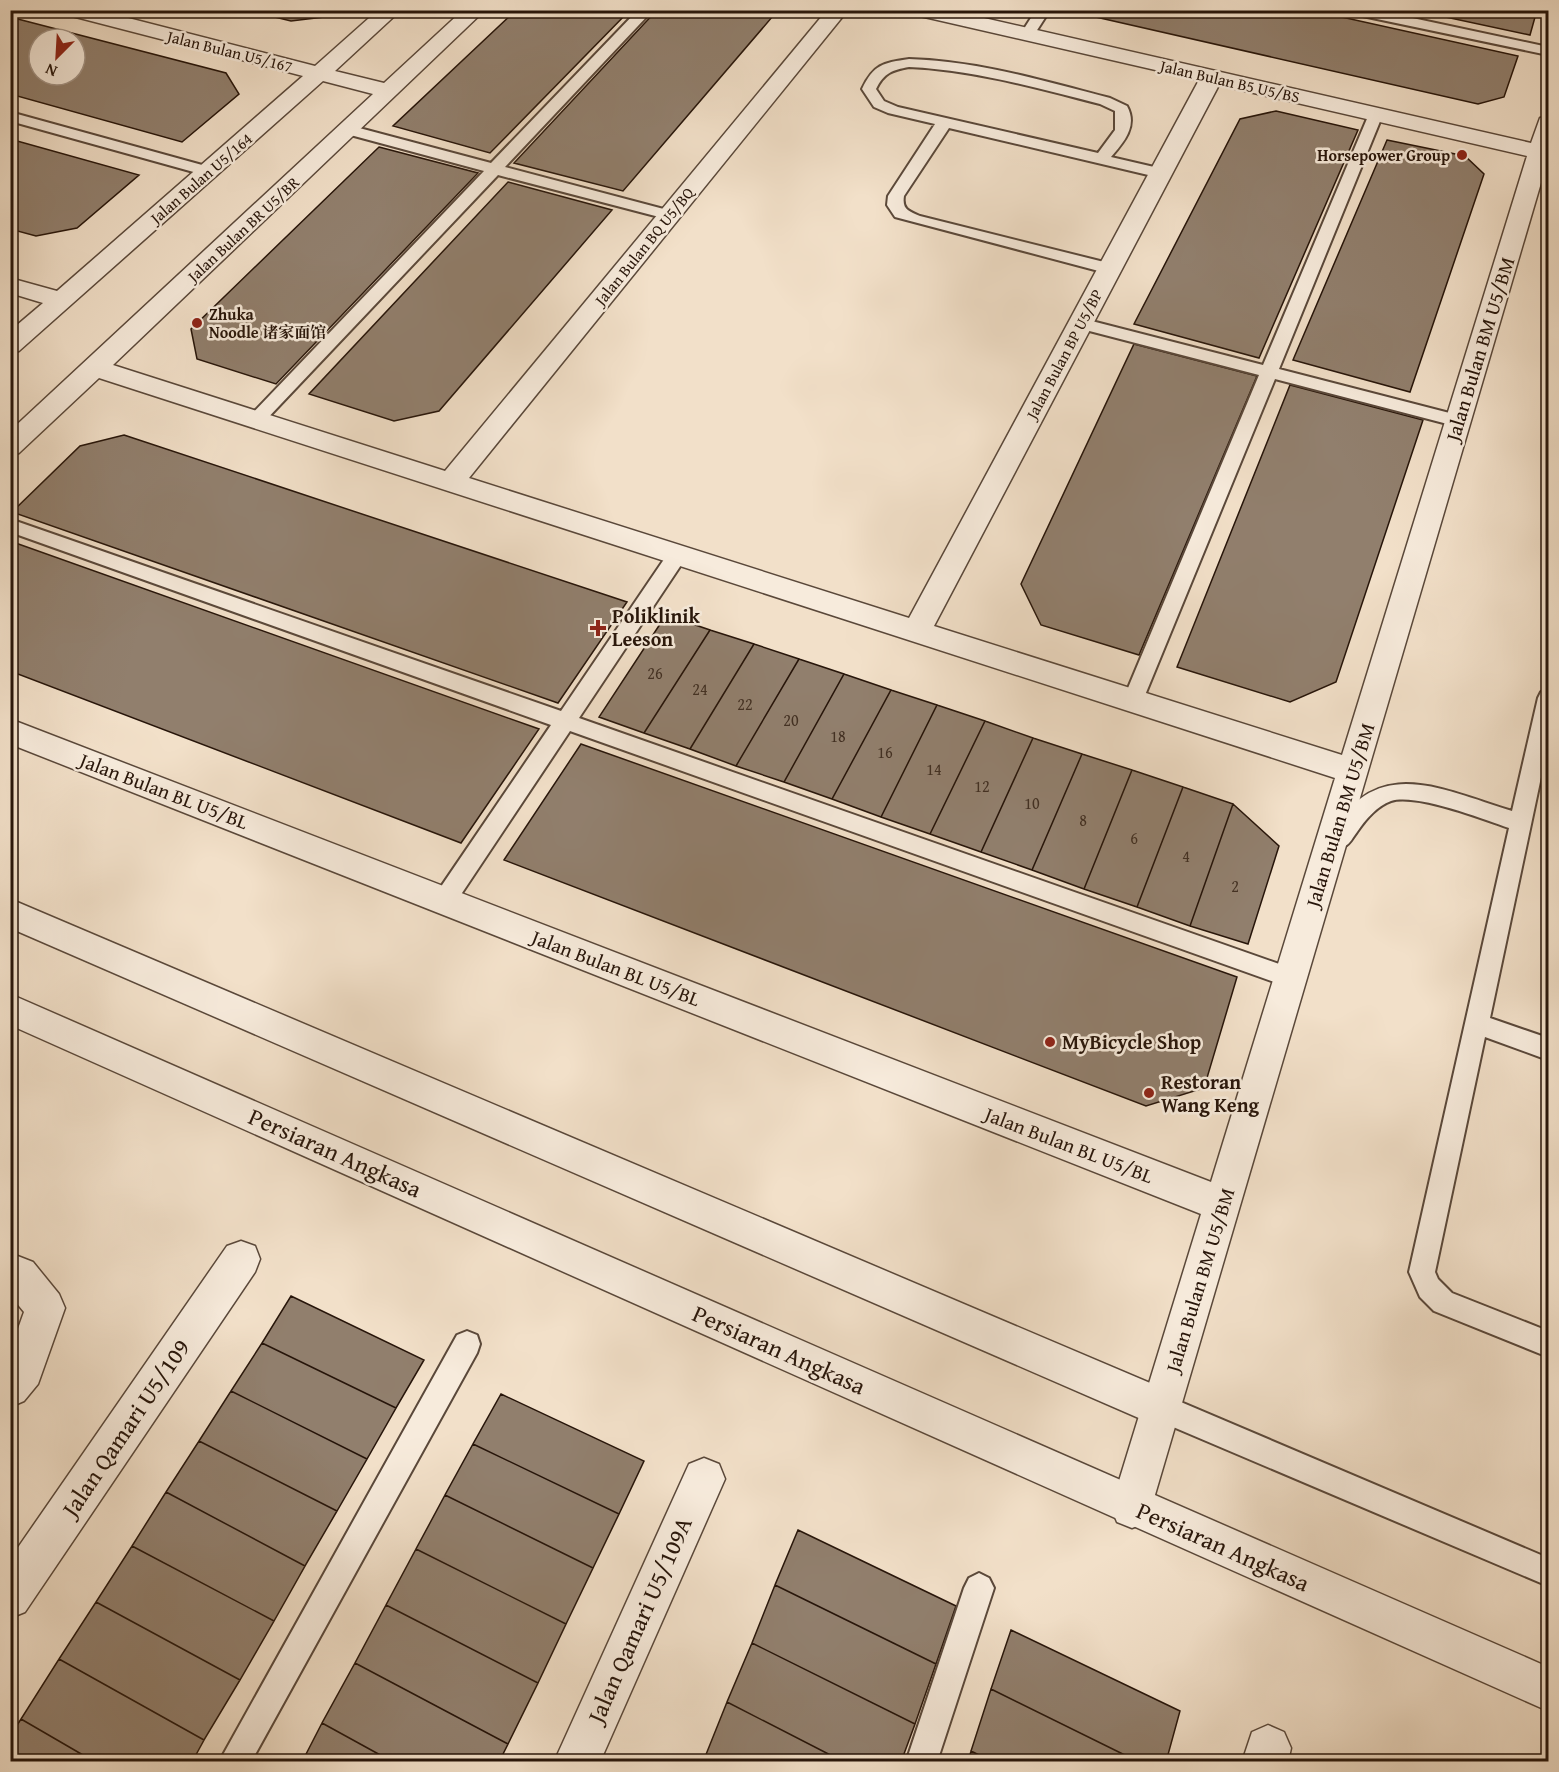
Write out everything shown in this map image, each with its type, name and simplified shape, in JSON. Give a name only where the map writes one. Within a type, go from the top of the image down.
[{"type":"street","name":"Jalan Bulan U5/167","points":[[72,10],[389,91]]},
{"type":"street","name":"Jalan Bulan U5/164","points":[[10,345],[391,10]]},
{"type":"street","name":"Jalan Bulan BR U5/BR","points":[[10,447],[475,10]]},
{"type":"street","name":"Jalan Bulan BQ U5/BQ","points":[[451,482],[838,10]]},
{"type":"street","name":"Jalan Bulan B5 U5/BS","points":[[920,10],[1544,153]]},
{"type":"street","name":"Jalan Bulan BP U5/BP","points":[[916,631],[1212,77]]},
{"type":"street","name":"Jalan Bulan BM U5/BM","points":[[1132,1507],[1459,421],[1544,153],[1548,123]]},
{"type":"street","points":[[10,285],[61,300]]},
{"type":"street","points":[[95,368],[1353,771]]},
{"type":"street","name":"Jalan Bulan BL U5/BL","points":[[10,732],[1222,1204]]},
{"type":"street","points":[[10,913],[1162,1408]]},
{"type":"street","name":"Persiaran Angkasa","points":[[10,1009],[1548,1689]]},
{"type":"street","name":"Jalan Qamari U5/109","points":[[10,1597],[241,1259]]},
{"type":"street","points":[[10,1271],[19,1275],[45,1308],[17,1379]]},
{"type":"street","name":"Jalan Qamari U5/109A","points":[[577,1761],[704,1479]]},
{"type":"lane","points":[[256,420],[646,10]]},
{"type":"lane","points":[[1027,35],[1043,10]]},
{"type":"lane","points":[[1353,10],[1548,51]]},
{"type":"lane","points":[[1101,159],[1124,131],[1126,121],[1122,109],[1105,100],[947,65],[908,62],[886,66],[874,78],[869,89],[879,104],[893,110],[944,123],[1161,173]]},
{"type":"lane","points":[[1133,700],[1376,114]]},
{"type":"lane","points":[[10,116],[208,171]]},
{"type":"lane","points":[[944,123],[896,196],[895,205],[901,214],[1110,268]]},
{"type":"lane","points":[[348,130],[669,215]]},
{"type":"lane","points":[[1080,323],[1459,421]]},
{"type":"lane","points":[[10,525],[1291,978]]},
{"type":"lane","points":[[444,901],[678,554]]},
{"type":"lane","points":[[1548,698],[1422,1272],[1429,1288],[1443,1302],[1548,1344]]},
{"type":"lane","points":[[1326,864],[1355,815],[1376,800],[1395,792],[1418,793],[1521,823]]},
{"type":"lane","points":[[1477,1024],[1548,1049]]},
{"type":"lane","points":[[234,1761],[467,1344]]},
{"type":"lane","points":[[1162,1408],[1548,1572]]},
{"type":"lane","points":[[921,1761],[979,1588]]},
{"type":"building","points":[[246,10],[331,10],[324,17],[291,21]]},
{"type":"building","points":[[516,10],[630,10],[490,153],[393,126]]},
{"type":"building","points":[[657,10],[770,10],[773,16],[623,191],[514,163]]},
{"type":"building","points":[[1065,10],[1310,10],[1518,56],[1504,97],[1478,104]]},
{"type":"building","points":[[1413,10],[1537,10],[1530,35]]},
{"type":"building","points":[[10,17],[49,27],[27,27],[27,87],[87,87],[87,37],[226,73],[239,94],[182,142],[10,94]]},
{"type":"building","points":[[1276,111],[1358,130],[1259,358],[1134,324],[1240,119]]},
{"type":"building","points":[[10,139],[139,175],[77,228],[36,236],[10,229]]},
{"type":"building","points":[[1387,140],[1465,156],[1484,174],[1410,392],[1293,360]]},
{"type":"building","points":[[379,147],[478,173],[276,384],[197,359],[191,329]]},
{"type":"building","points":[[508,182],[612,210],[439,411],[394,421],[309,394]]},
{"type":"building","points":[[1134,344],[1257,376],[1139,655],[1041,625],[1021,584]]},
{"type":"building","points":[[1290,385],[1423,420],[1336,682],[1290,702],[1177,667]]},
{"type":"building","points":[[124,435],[627,602],[558,703],[12,512],[80,446]]},
{"type":"building","points":[[10,541],[539,729],[461,843],[10,671]]},
{"type":"building","points":[[666,615],[710,630],[644,733],[599,717]]},
{"type":"building","points":[[710,630],[754,644],[690,749],[644,733]]},
{"type":"building","points":[[754,644],[799,659],[736,766],[690,749]]},
{"type":"building","points":[[799,659],[844,674],[784,782],[736,766]]},
{"type":"building","points":[[844,674],[891,690],[832,799],[784,782]]},
{"type":"building","points":[[891,690],[937,705],[881,817],[832,799]]},
{"type":"building","points":[[937,705],[985,721],[930,834],[881,817]]},
{"type":"building","points":[[985,721],[1033,738],[981,852],[930,834]]},
{"type":"building","points":[[1033,738],[1082,754],[1032,870],[981,852]]},
{"type":"building","points":[[581,744],[1237,977],[1204,1088],[1146,1106],[504,860]]},
{"type":"building","points":[[1082,754],[1132,770],[1084,889],[1032,870]]},
{"type":"building","points":[[1132,770],[1183,787],[1137,907],[1084,889]]},
{"type":"building","points":[[1183,787],[1233,804],[1190,926],[1137,907]]},
{"type":"building","points":[[1233,804],[1279,846],[1248,944],[1190,926]]},
{"type":"building","points":[[291,1296],[424,1360],[396,1408],[262,1343]]},
{"type":"building","points":[[262,1343],[396,1408],[367,1459],[231,1391]]},
{"type":"building","points":[[231,1391],[367,1459],[337,1511],[199,1441]]},
{"type":"building","points":[[501,1394],[644,1461],[619,1514],[473,1444]]},
{"type":"building","points":[[199,1441],[337,1511],[305,1566],[166,1492]]},
{"type":"building","points":[[473,1444],[619,1514],[593,1568],[445,1495]]},
{"type":"building","points":[[166,1492],[305,1566],[274,1621],[132,1546]]},
{"type":"building","points":[[445,1495],[593,1568],[566,1624],[416,1549]]},
{"type":"building","points":[[798,1530],[956,1606],[936,1664],[775,1585]]},
{"type":"building","points":[[132,1546],[274,1621],[240,1680],[96,1602]]},
{"type":"building","points":[[416,1549],[566,1624],[538,1683],[386,1605]]},
{"type":"building","points":[[775,1585],[936,1664],[915,1724],[752,1643]]},
{"type":"building","points":[[96,1602],[240,1680],[204,1740],[59,1659]]},
{"type":"building","points":[[386,1605],[538,1683],[508,1744],[355,1663]]},
{"type":"building","points":[[1011,1630],[1180,1711],[1166,1762],[1139,1762],[991,1689]]},
{"type":"building","points":[[752,1643],[915,1724],[901,1762],[844,1762],[727,1702]]},
{"type":"building","points":[[59,1659],[204,1740],[192,1762],[95,1762],[21,1719]]},
{"type":"building","points":[[355,1663],[508,1744],[499,1762],[393,1762],[322,1723]]},
{"type":"building","points":[[991,1689],[1139,1762],[993,1762],[971,1751]]},
{"type":"building","points":[[727,1702],[844,1762],[703,1762]]},
{"type":"building","points":[[21,1719],[95,1762],[10,1762],[10,1736]]},
{"type":"building","points":[[322,1723],[393,1762],[302,1762]]},
{"type":"building","points":[[971,1751],[993,1762],[968,1762]]},
{"type":"place","name":"Horsepower Group","points":[[1462,155]]},
{"type":"place","name":"Zhuka Noodle 诸家面馆","points":[[197,323]]},
{"type":"place","name":"Poliklinik Leeson","points":[[598,628]]},
{"type":"place","name":"MyBicycle Shop","points":[[1050,1042]]},
{"type":"place","name":"Restoran Wang Keng","points":[[1149,1093]]}]
